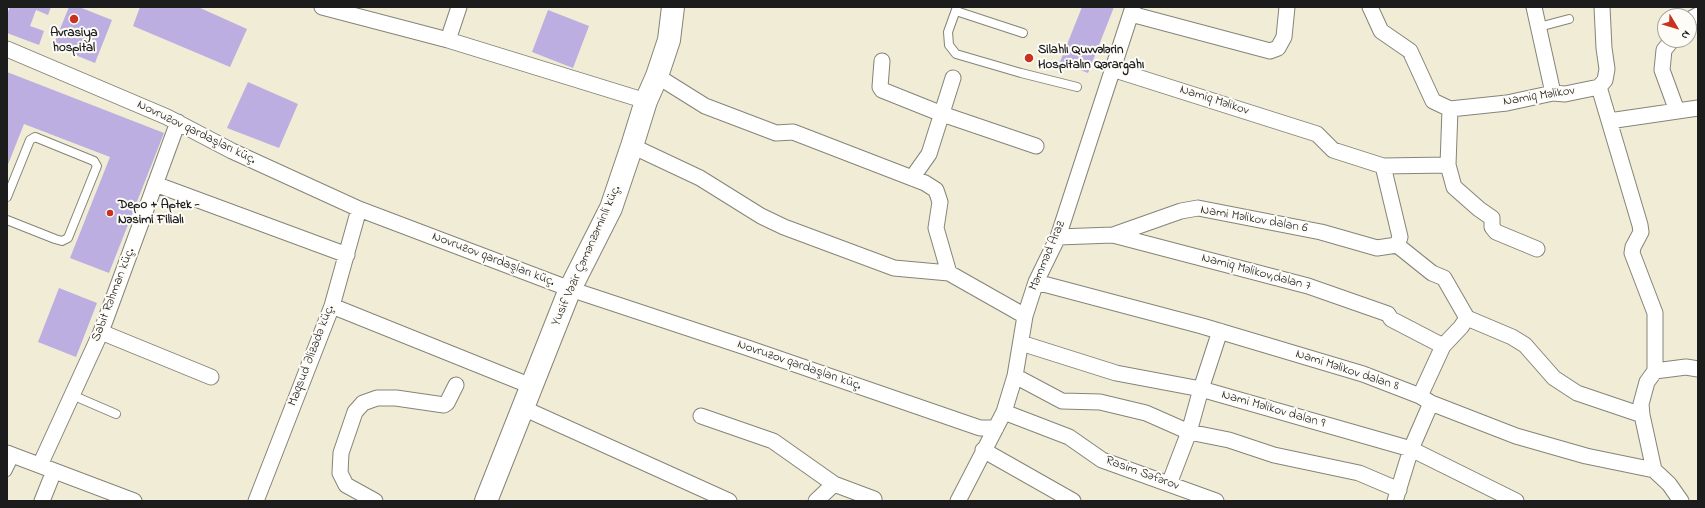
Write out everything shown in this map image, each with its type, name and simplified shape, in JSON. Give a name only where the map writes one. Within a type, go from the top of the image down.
[{"type":"main road","name":"Yusif Vəzir Çəmənzəminli küç.","points":[[486,501],[570,289],[610,208],[646,101],[657,76],[669,40],[673,7]]},
{"type":"street","points":[[322,7],[448,40],[646,101]]},
{"type":"street","points":[[448,40],[459,7]]},
{"type":"street","points":[[1132,11],[1270,51],[1278,48],[1284,37],[1287,7]]},
{"type":"street","points":[[1370,7],[1381,30],[1410,51],[1433,101],[1450,109],[1448,165],[1454,187],[1479,209],[1492,218],[1492,227],[1496,232],[1537,249]]},
{"type":"street","points":[[1534,7],[1554,93]]},
{"type":"street","points":[[1602,7],[1606,69],[1605,80],[1599,87],[1640,225],[1640,232],[1632,247],[1632,253],[1655,314],[1654,371],[1647,382],[1641,404],[1642,415],[1654,470],[1669,484],[1681,501]]},
{"type":"street","name":"Məmməd Araz","points":[[958,501],[983,450],[1004,412],[1015,376],[1025,316],[1036,282],[1058,237],[1132,11]]},
{"type":"street","points":[[1666,48],[1664,50],[1662,70],[1678,111]]},
{"type":"street","name":"Novruzov qardaşları küç.","points":[[7,49],[178,122],[232,151],[360,209],[570,289],[745,347],[980,428],[996,428]]},
{"type":"street","points":[[882,61],[880,87],[882,90],[942,114],[1036,146]]},
{"type":"street","name":"Namiq Məlikov","points":[[1112,69],[1317,134],[1333,150],[1384,166],[1448,165]]},
{"type":"street","points":[[657,76],[705,106],[776,132],[793,132],[925,183],[936,190],[940,202],[936,228],[950,273]]},
{"type":"street","points":[[912,178],[929,154],[953,78]]},
{"type":"street","name":"Namiq Məlikov","points":[[1450,109],[1507,103],[1554,93],[1565,94],[1599,87]]},
{"type":"street","points":[[1609,121],[1698,108]]},
{"type":"street","name":"Sabit Rəhman küç.","points":[[40,465],[101,332],[178,122]]},
{"type":"street","points":[[632,146],[700,178],[761,216],[784,227],[894,268],[950,273],[1025,316]]},
{"type":"street","points":[[1384,166],[1400,237],[1397,245],[1432,272],[1444,278],[1467,318],[1512,337],[1525,345],[1554,378],[1577,393],[1642,415]]},
{"type":"street","points":[[155,184],[346,255]]},
{"type":"street","name":"Nami Məlikov dalan 6","points":[[1113,235],[1181,211],[1198,208],[1322,232],[1377,248],[1397,245]]},
{"type":"street","name":"Maqsud Əlizadə küç.","points":[[256,501],[332,306],[360,209]]},
{"type":"street","name":"Namiq Məlikov,dalan 7","points":[[1058,237],[1113,235],[1308,286],[1388,314],[1391,319],[1443,346]]},
{"type":"street","name":"Nami Məlikov dalan 8","points":[[1036,282],[1220,331],[1363,374],[1516,436],[1586,456],[1654,470]]},
{"type":"street","points":[[332,306],[531,386]]},
{"type":"street","points":[[1015,376],[1062,400],[1100,402],[1146,413],[1189,432],[1229,440],[1274,455],[1359,473],[1397,496],[1412,449],[1425,400],[1443,346],[1461,328],[1467,318]]},
{"type":"street","points":[[1169,484],[1189,432],[1220,331]]},
{"type":"street","points":[[101,332],[211,377]]},
{"type":"street","name":"Nami Məlikov dalan 9","points":[[1021,343],[1116,373],[1201,389],[1412,449],[1516,501]]},
{"type":"street","points":[[1654,371],[1686,367],[1698,368]]},
{"type":"street","points":[[375,501],[346,485],[340,474],[341,453],[355,412],[363,403],[377,398],[396,398],[444,406],[456,385]]},
{"type":"street","points":[[523,408],[729,501]]},
{"type":"street","name":"Rasim Səfərov","points":[[1004,412],[1069,437],[1102,460],[1216,501]]},
{"type":"street","points":[[701,416],[773,441],[834,484],[874,499]]},
{"type":"street","points":[[983,450],[1073,501]]},
{"type":"street","points":[[11,454],[134,501]]},
{"type":"street","points":[[42,501],[54,471]]},
{"type":"street","points":[[816,501],[834,484]]},
{"type":"lane","points":[[1022,33],[957,9],[948,32],[949,44],[956,54],[1013,71],[1077,87]]},
{"type":"lane","points":[[1539,26],[1569,20]]},
{"type":"lane","points":[[7,197],[30,140],[35,137],[94,161],[96,166],[68,238],[62,241],[55,239],[7,220]]},
{"type":"lane","points":[[72,395],[116,414]]},
{"type":"lane","points":[[7,472],[11,454]]},
{"type":"building","points":[[10,7],[51,7],[48,15],[36,10],[30,26],[44,31],[39,45],[7,33],[7,14]]},
{"type":"building","points":[[69,7],[79,7],[112,20],[95,63],[53,46]]},
{"type":"building","points":[[140,7],[198,7],[247,29],[230,67],[133,26]]},
{"type":"building","points":[[1082,7],[1114,7],[1088,73],[1060,62]]},
{"type":"building","points":[[548,10],[589,26],[573,68],[532,52]]},
{"type":"building","name":"Depo + Aptek - Nəsimi Filialı","points":[[7,72],[164,133],[109,273],[70,258],[110,157],[24,124],[7,167]]},
{"type":"building","points":[[248,82],[298,104],[279,148],[227,128]]},
{"type":"building","points":[[59,288],[97,303],[76,357],[38,342]]},
{"type":"place","name":"Avrasiya hospital","points":[[74,19]]},
{"type":"place","name":"Silahlı Quvvələrin Hospitalın Qərargahı","points":[[1029,58]]},
{"type":"place","name":"Depo + Aptek - Nəsimi Filialı","points":[[110,213]]}]
